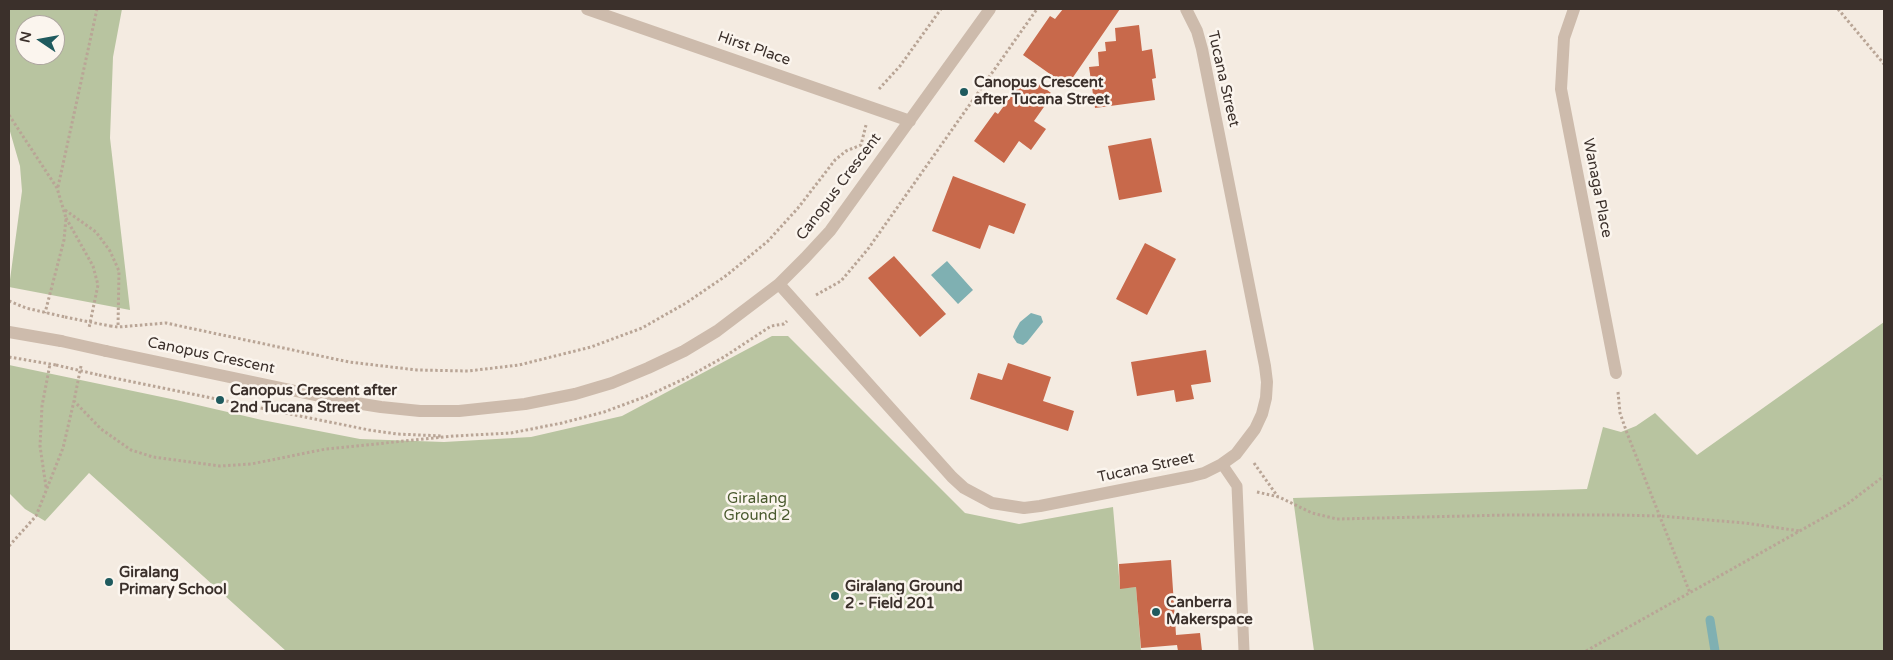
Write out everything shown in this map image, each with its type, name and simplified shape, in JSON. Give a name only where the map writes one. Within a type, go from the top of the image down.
[{"type":"street","name":"Hirst Place","points":[[587,9],[910,120]]},
{"type":"street","name":"Canopus Crescent","points":[[9,332],[106,350],[372,406],[420,410],[459,411],[533,403],[575,394],[621,379],[684,351],[717,331],[779,284],[806,258],[830,231],[990,9]]},
{"type":"street","name":"Tucana Street","points":[[779,284],[952,477],[964,488],[992,503],[1024,508],[1040,506],[1192,476],[1204,473],[1222,464],[1244,446],[1256,429],[1262,414],[1266,390],[1265,366],[1202,49],[1197,31],[1186,9]]},
{"type":"street","name":"Wanaga Place","points":[[1574,9],[1564,38],[1561,89],[1616,373]]},
{"type":"lane","points":[[1222,464],[1237,486],[1244,651]]},
{"type":"path","points":[[58,188],[97,9]]},
{"type":"path","points":[[9,301],[45,313],[110,326],[166,323],[349,362],[417,370],[468,371],[519,365],[591,347],[642,328],[686,303],[727,276],[768,241],[798,208],[835,160],[846,151],[861,145],[875,93],[900,66],[941,9]]},
{"type":"path","points":[[1838,9],[1884,64]]},
{"type":"path","points":[[9,115],[58,188],[66,218],[93,266],[98,284],[88,333]]},
{"type":"path","points":[[64,209],[96,232],[110,251],[119,272],[118,327]]},
{"type":"path","points":[[45,313],[64,240],[66,218]]},
{"type":"path","points":[[9,356],[369,430],[397,434],[454,436]]},
{"type":"path","points":[[9,546],[36,516],[64,448],[82,362]]},
{"type":"path","points":[[47,488],[40,446],[42,406],[50,364]]},
{"type":"path","points":[[1616,373],[1620,413],[1690,593]]},
{"type":"path","points":[[74,401],[100,429],[131,450],[153,457],[220,466],[251,464],[326,448],[528,430]]},
{"type":"path","points":[[1244,446],[1278,497]]},
{"type":"path","points":[[1586,651],[1846,505],[1884,476]]},
{"type":"path","points":[[1237,489],[1256,491],[1278,497],[1312,513],[1337,520],[1508,515],[1660,516],[1745,523],[1800,531]]},
{"type":"green space","points":[[9,9],[122,9],[113,57],[110,138],[130,310],[9,287],[22,191],[20,166],[9,128]]},
{"type":"green space","points":[[1884,322],[1884,651],[1314,651],[1293,498],[1587,489],[1603,427],[1621,432],[1636,426],[1655,413],[1697,455]]},
{"type":"green space","name":"Giralang Ground 2","points":[[772,336],[788,336],[965,513],[1019,524],[1113,507],[1120,588],[1136,587],[1141,651],[286,651],[89,473],[45,521],[25,509],[9,493],[9,365],[262,420],[360,439],[444,442],[531,437],[622,416]]},
{"type":"water","points":[[947,261],[973,290],[958,304],[931,275]]},
{"type":"water","points":[[1031,313],[1041,316],[1043,322],[1027,342],[1023,345],[1017,343],[1013,337],[1015,331],[1020,322]]},
{"type":"building","points":[[1063,9],[1120,9],[1067,86],[1023,55],[1050,16],[1055,19]]},
{"type":"building","points":[[1139,25],[1142,51],[1152,49],[1156,78],[1152,79],[1155,100],[1095,108],[1089,67],[1099,66],[1098,52],[1106,51],[1105,42],[1116,41],[1115,28]]},
{"type":"building","points":[[1033,79],[1051,93],[1034,121],[1046,129],[1031,150],[1019,141],[1004,163],[974,141],[995,112],[998,114],[1019,85],[1025,90]]},
{"type":"building","points":[[1151,138],[1162,192],[1119,200],[1108,146]]},
{"type":"building","points":[[953,176],[1026,204],[1014,234],[989,225],[980,249],[932,231]]},
{"type":"building","points":[[1145,243],[1176,259],[1147,315],[1116,299]]},
{"type":"building","points":[[894,256],[946,314],[920,337],[868,278]]},
{"type":"building","points":[[1206,350],[1211,382],[1191,385],[1194,399],[1176,402],[1174,390],[1137,396],[1131,362]]},
{"type":"building","points":[[1008,363],[1051,377],[1043,401],[1074,411],[1068,431],[970,399],[978,373],[1002,380]]},
{"type":"building","name":"Canberra Makerspace","points":[[1171,560],[1176,635],[1200,633],[1202,651],[1178,651],[1177,645],[1141,648],[1136,587],[1120,589],[1119,564]]},
{"type":"waterway","points":[[1710,620],[1715,651]]},
{"type":"place","name":"Canopus Crescent after Tucana Street","points":[[964,92]]},
{"type":"place","name":"Canopus Crescent after 2nd Tucana Street","points":[[220,400]]},
{"type":"place","name":"Giralang Primary School","points":[[109,582]]},
{"type":"place","name":"Giralang Ground 2 - Field 201","points":[[835,596]]},
{"type":"place","name":"Canberra Makerspace","points":[[1156,612]]}]
